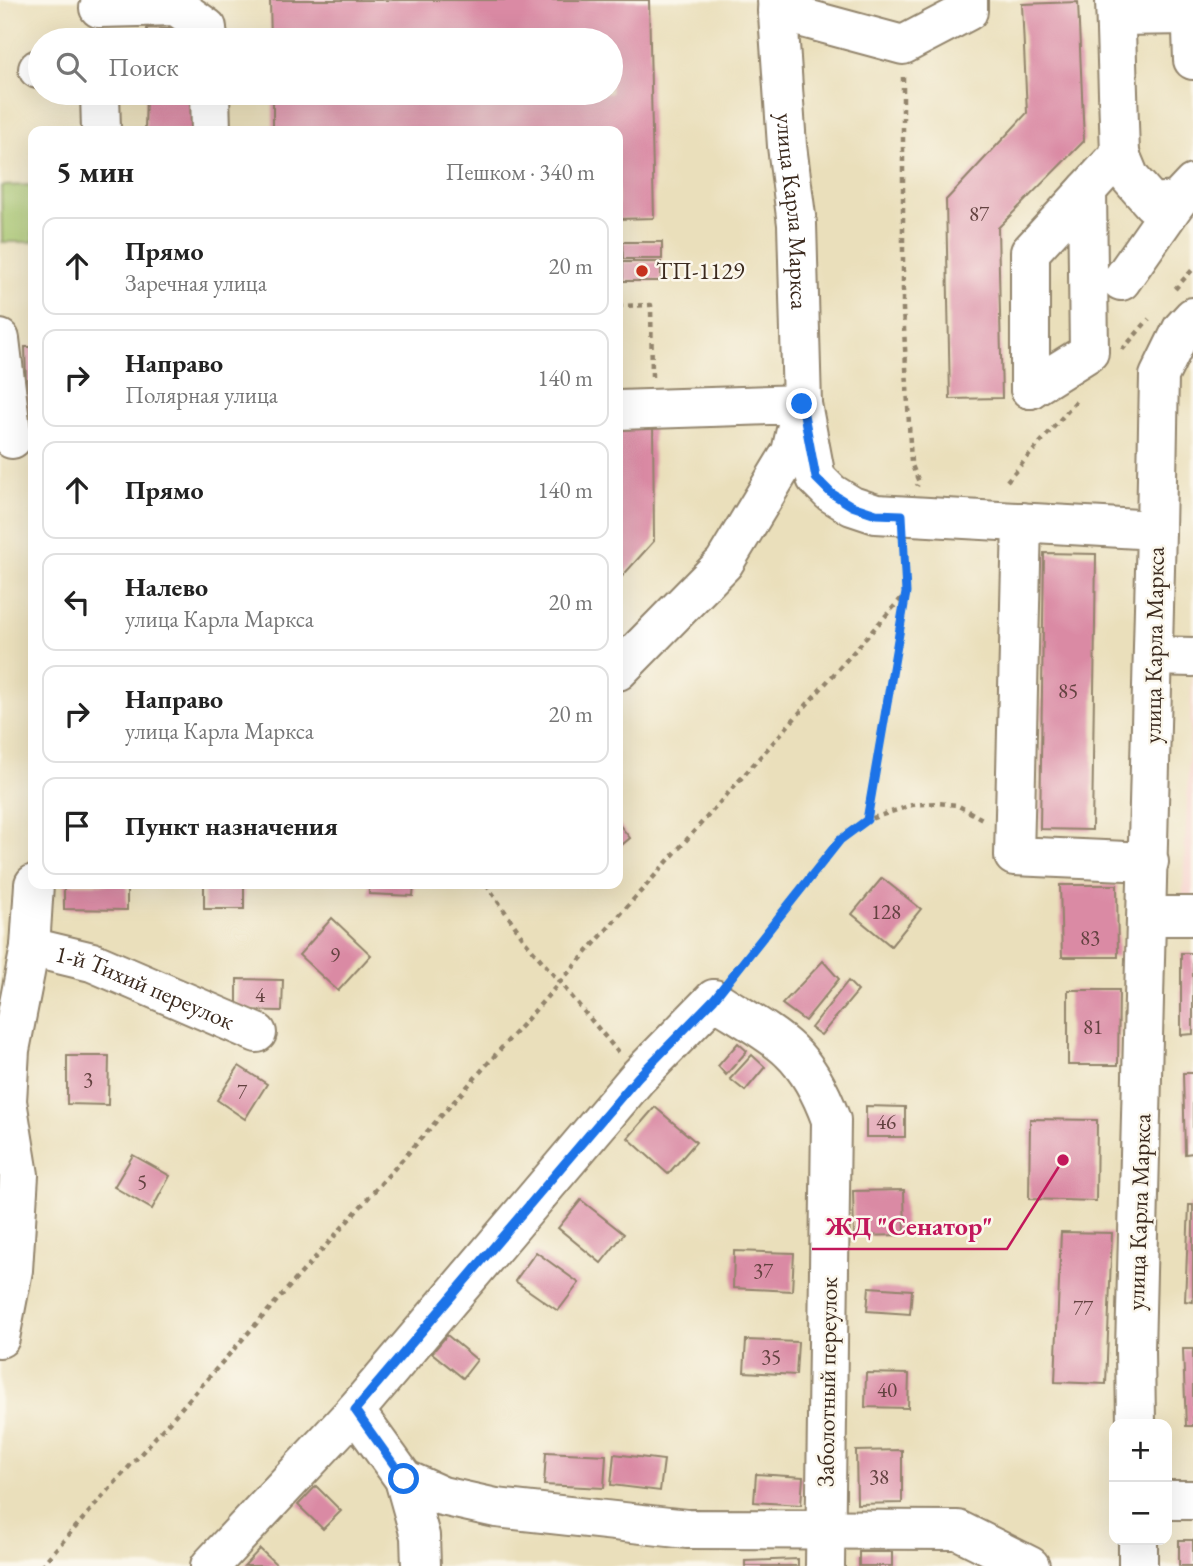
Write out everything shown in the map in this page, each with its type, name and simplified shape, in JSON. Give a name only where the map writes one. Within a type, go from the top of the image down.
[{"type":"street","points":[[777,5],[903,45],[968,11],[968,0]]},
{"type":"street","points":[[98,16],[176,3],[207,28]]},
{"type":"street","name":"улица Карла Маркса","points":[[777,5],[787,146],[797,225],[802,404],[816,478],[831,493],[852,506],[876,514],[1156,530],[1135,1350],[1136,1419]]},
{"type":"street","points":[[1185,192],[1152,203],[1130,178],[1120,154],[1116,8],[1191,8],[1193,60]]},
{"type":"street","points":[[100,105],[101,126]]},
{"type":"street","points":[[210,105],[211,126]]},
{"type":"street","points":[[1087,190],[1120,154]]},
{"type":"street","points":[[1121,281],[1185,192]]},
{"type":"street","points":[[1156,530],[1159,376],[1182,329],[1193,317]]},
{"type":"street","points":[[0,339],[26,442]]},
{"type":"street","points":[[623,666],[724,563],[791,452],[802,404],[635,410]]},
{"type":"street","points":[[1022,522],[1014,856],[1149,862]]},
{"type":"street","points":[[1153,656],[1193,657]]},
{"type":"street","points":[[0,1338],[13,1270],[19,1175],[7,1101],[5,1047],[30,947],[34,889]]},
{"type":"street","points":[[1147,916],[1193,916]]},
{"type":"street","name":"1-й Тихий переулок","points":[[30,947],[92,962],[257,1033]]},
{"type":"street","points":[[210,1566],[355,1410],[638,1077],[714,999]]},
{"type":"street","name":"Заболотный переулок","points":[[714,999],[790,1050],[809,1073],[831,1120],[825,1548]]},
{"type":"street","points":[[355,1410],[404,1479],[420,1536],[421,1566]]},
{"type":"street","points":[[404,1479],[442,1496],[496,1508],[687,1529],[825,1548],[958,1530],[1030,1566]]},
{"type":"street","points":[[1172,1500],[1193,1500]]},
{"type":"street","points":[[1138,1545],[1138,1566]]},
{"type":"path","points":[[867,820],[906,593],[902,515],[919,482],[911,463],[903,309],[903,45]]},
{"type":"path","points":[[623,306],[651,305],[635,410]]},
{"type":"path","points":[[41,1566],[906,593]]},
{"type":"path","points":[[714,999],[840,840],[867,820],[912,805],[937,803],[957,805],[986,821],[1015,825]]},
{"type":"path","points":[[489,889],[526,942],[638,1077]]},
{"type":"shaded area","points":[[1193,675],[1193,898],[1183,897]]},
{"type":"green space","points":[[28,185],[28,242],[2,242],[1,186]]},
{"type":"building","points":[[270,0],[649,0],[654,218],[623,219],[623,126],[273,126],[273,105],[623,105],[623,28],[271,28]]},
{"type":"building","points":[[1078,2],[1084,141],[998,228],[1002,398],[950,399],[946,200],[1027,113],[1022,4]]},
{"type":"building","points":[[146,105],[198,105],[197,126],[145,126]]},
{"type":"building","points":[[623,242],[662,242],[662,259],[623,259]]},
{"type":"building","name":"ТП-1129","points":[[623,262],[661,262],[661,281],[623,281]]},
{"type":"building","points":[[25,347],[28,347],[27,412]]},
{"type":"building","points":[[653,416],[654,541],[623,575],[623,417]]},
{"type":"building","points":[[1044,553],[1096,554],[1092,830],[1040,829]]},
{"type":"building","points":[[623,829],[630,838],[623,844]]},
{"type":"building","points":[[882,878],[921,909],[891,946],[852,914]]},
{"type":"building","points":[[1060,885],[1117,885],[1118,957],[1062,957]]},
{"type":"building","points":[[64,889],[127,889],[127,910],[64,909]]},
{"type":"building","points":[[204,889],[244,889],[244,909],[204,909]]},
{"type":"building","points":[[369,889],[414,889],[413,896],[369,894]]},
{"type":"building","points":[[332,918],[371,955],[338,991],[299,955]]},
{"type":"building","points":[[1181,953],[1193,953],[1193,1034],[1181,1035]]},
{"type":"building","points":[[823,961],[839,979],[805,1021],[782,1004]]},
{"type":"building","points":[[237,979],[283,980],[282,1011],[237,1010]]},
{"type":"building","points":[[848,981],[858,991],[821,1035],[811,1028]]},
{"type":"building","points":[[1068,990],[1119,990],[1118,1065],[1068,1065]]},
{"type":"building","points":[[738,1043],[747,1051],[726,1075],[718,1066]]},
{"type":"building","points":[[752,1055],[765,1067],[745,1091],[730,1079]]},
{"type":"building","points":[[67,1056],[109,1056],[108,1105],[67,1104]]},
{"type":"building","points":[[239,1066],[267,1084],[245,1119],[217,1100]]},
{"type":"building","points":[[1183,1073],[1193,1073],[1193,1153],[1185,1154]]},
{"type":"building","points":[[866,1106],[905,1107],[905,1137],[866,1137]]},
{"type":"building","points":[[655,1107],[696,1142],[668,1174],[628,1138]]},
{"type":"building","points":[[1030,1119],[1097,1120],[1096,1201],[1029,1199]]},
{"type":"building","points":[[133,1155],[170,1176],[152,1209],[114,1187]]},
{"type":"building","points":[[904,1190],[905,1235],[854,1236],[853,1191]]},
{"type":"building","points":[[581,1200],[624,1234],[601,1263],[558,1228]]},
{"type":"building","points":[[1189,1205],[1193,1205],[1193,1302],[1185,1301]]},
{"type":"building","points":[[1061,1232],[1112,1233],[1106,1384],[1055,1382]]},
{"type":"building","points":[[734,1251],[794,1253],[792,1291],[733,1288]]},
{"type":"building","points":[[536,1252],[579,1283],[558,1311],[515,1281]]},
{"type":"building","points":[[869,1287],[912,1290],[910,1314],[867,1311]]},
{"type":"building","points":[[447,1335],[477,1360],[463,1378],[432,1353]]},
{"type":"building","points":[[746,1340],[798,1342],[796,1375],[744,1372]]},
{"type":"building","points":[[1183,1349],[1193,1349],[1193,1426],[1186,1426]]},
{"type":"building","points":[[866,1373],[909,1374],[908,1408],[865,1407]]},
{"type":"building","points":[[902,1450],[902,1503],[857,1504],[856,1451]]},
{"type":"building","points":[[546,1452],[606,1455],[604,1488],[544,1485]]},
{"type":"building","points":[[614,1454],[664,1460],[660,1491],[611,1485]]},
{"type":"building","points":[[756,1474],[803,1477],[801,1505],[754,1502]]},
{"type":"building","points":[[316,1486],[341,1511],[323,1529],[298,1505]]},
{"type":"building","points":[[1179,1540],[1193,1540],[1193,1566],[1179,1566]]},
{"type":"building","points":[[260,1549],[278,1566],[244,1566]]},
{"type":"building","points":[[859,1552],[892,1552],[892,1566],[859,1566]]},
{"type":"building","points":[[798,1559],[798,1566],[745,1566],[745,1561]]},
{"type":"place","name":"ТП-1129","points":[[642,271]]},
{"type":"place","name":"ЖД \"Сенатор\"","points":[[1063,1160]]},
{"type":"route","points":[[404,1479],[355,1410],[638,1077],[714,999],[840,840],[867,820],[906,593],[902,515],[876,514],[852,506],[831,493],[816,478],[802,404]]}]
